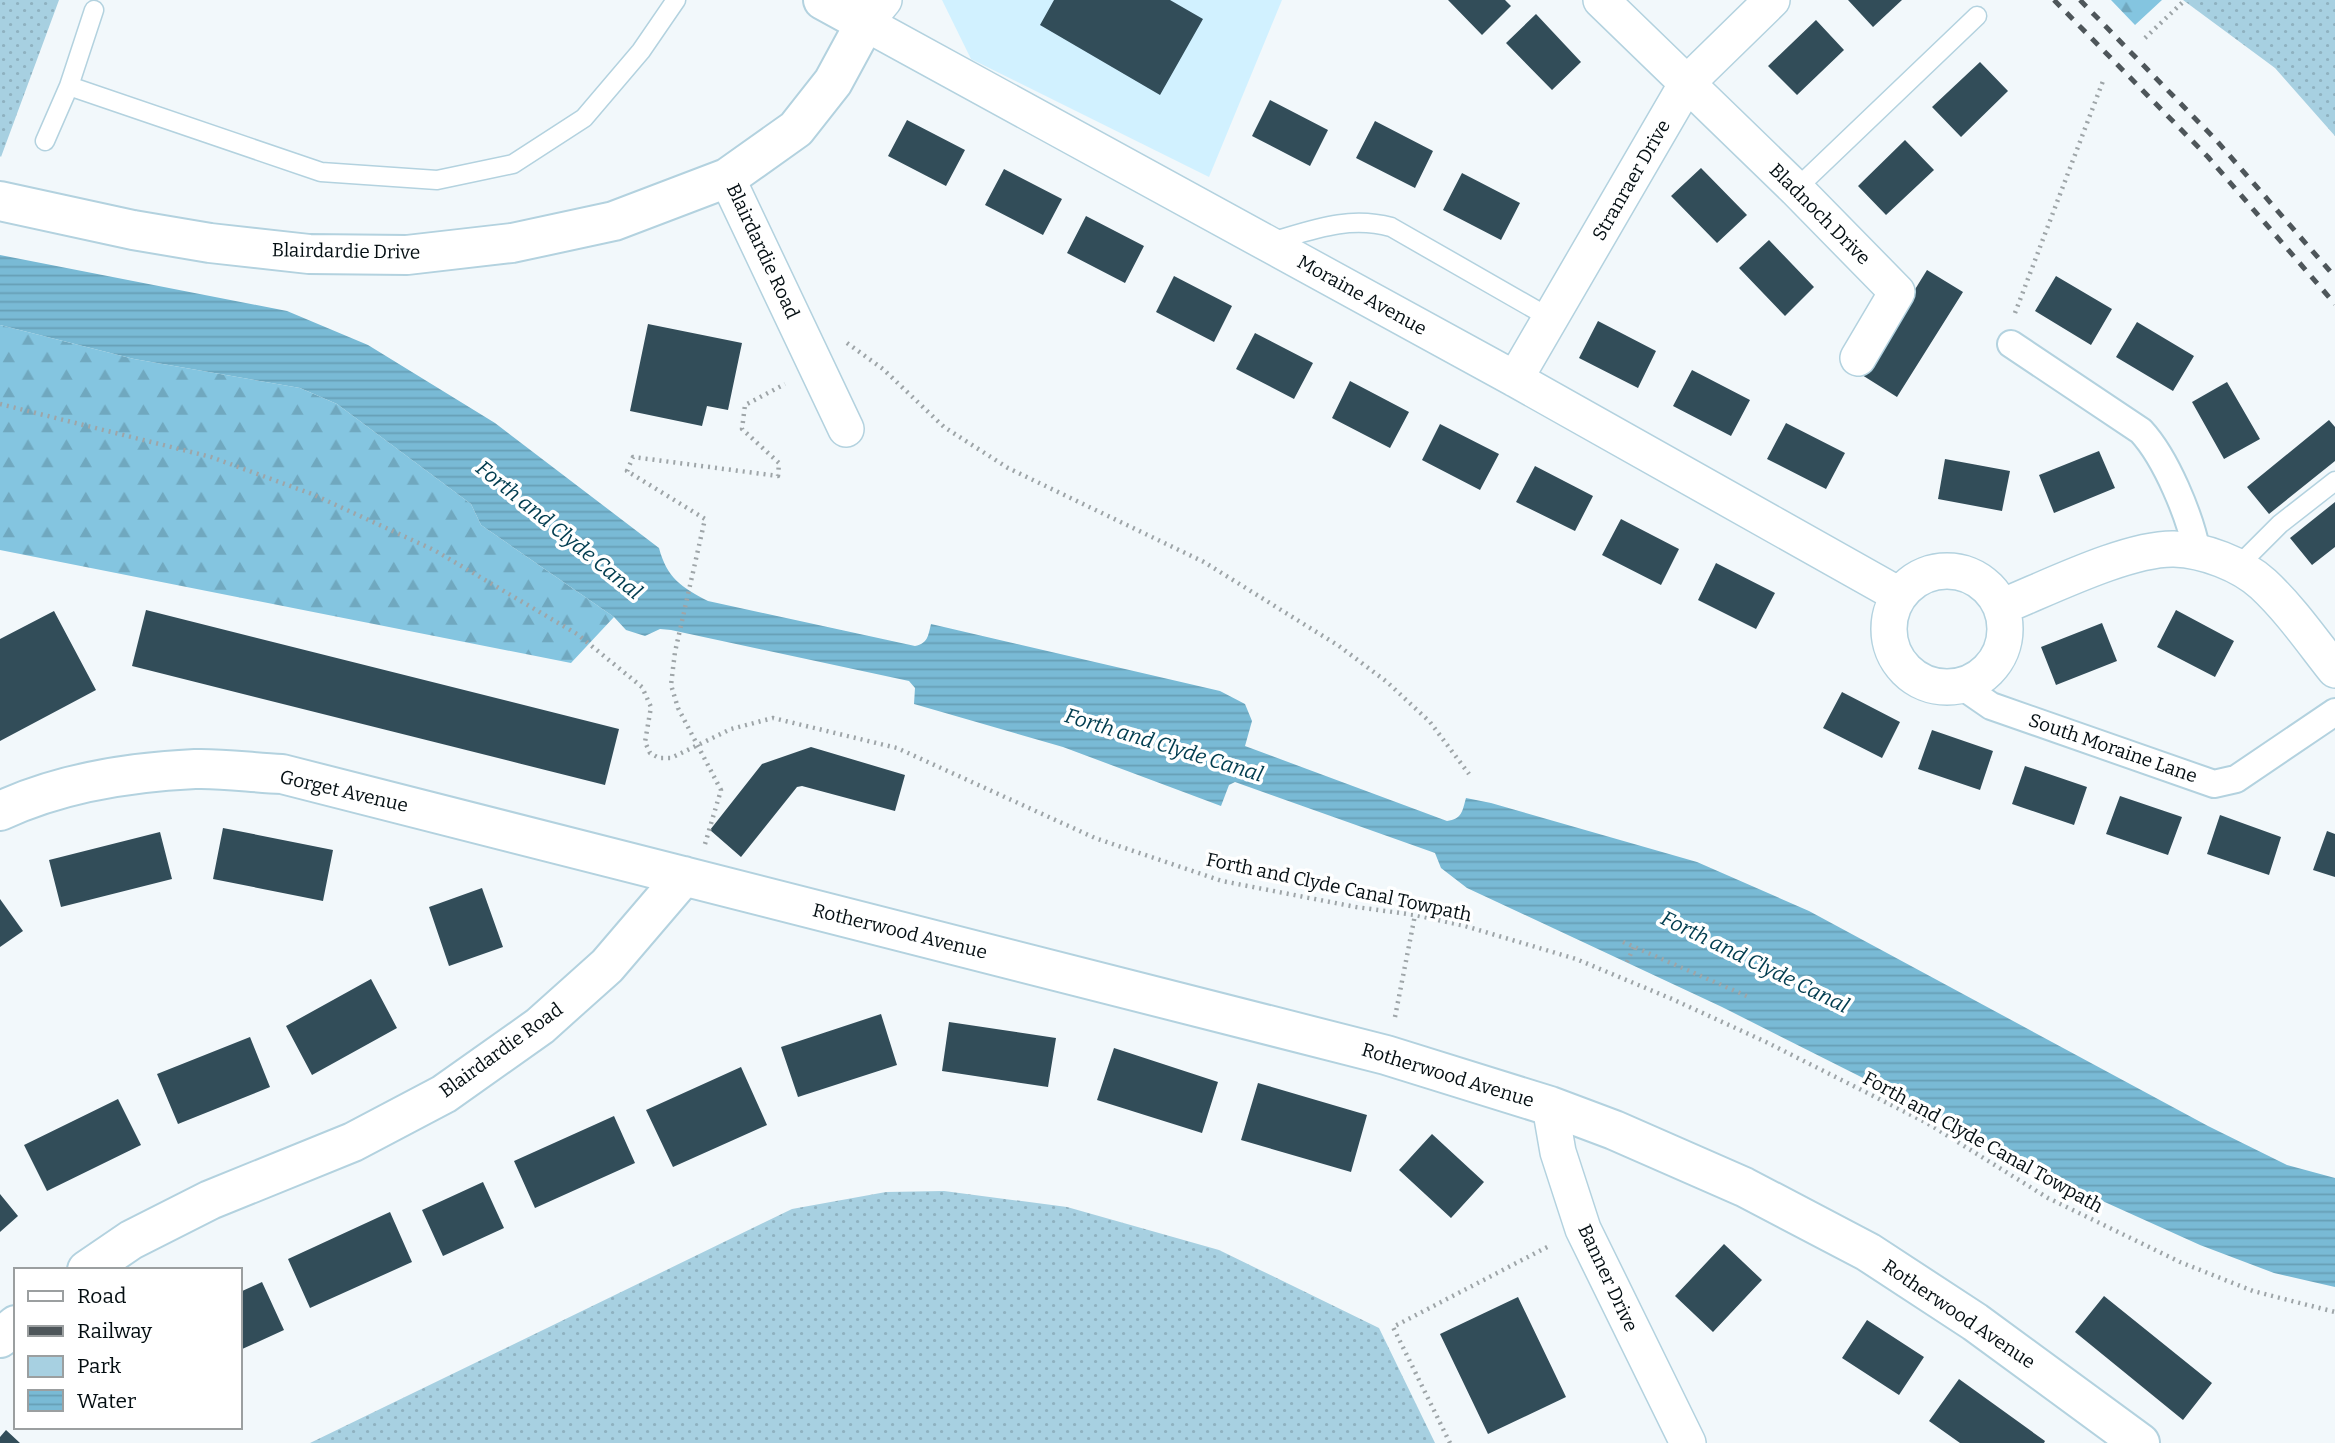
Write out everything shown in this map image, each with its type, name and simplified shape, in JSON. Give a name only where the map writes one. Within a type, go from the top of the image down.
[{"type":"street","name":"Moraine Avenue","points":[[823,0],[875,12],[1267,243],[1899,595]]},
{"type":"street","name":"Bladnoch Drive","points":[[1601,0],[1796,189],[1897,292],[1858,358]]},
{"type":"street","name":"Stranraer Drive","points":[[1515,379],[1687,83],[1772,0]]},
{"type":"street","name":"Blairdardie Road","points":[[846,429],[727,178],[796,129],[832,82],[875,12]]},
{"type":"street","name":"Blairdardie Drive","points":[[0,201],[133,230],[210,243],[309,254],[407,255],[512,243],[614,221],[727,178]]},
{"type":"street","points":[[2011,344],[2141,430],[2155,445],[2192,529],[2197,552]]},
{"type":"street","points":[[2001,607],[2096,569],[2142,554],[2173,549],[2197,552],[2238,566],[2261,582],[2280,601],[2335,670]]},
{"type":"street","points":[[1953,571],[1973,576],[1990,589],[2001,607],[2006,626],[2003,646],[1994,664],[1980,678],[1962,686],[1942,688],[1922,683],[1906,671],[1894,654],[1888,634],[1890,614],[1899,595],[1914,580],[1932,572],[1953,571]]},
{"type":"street","name":"South Moraine Lane","points":[[1962,686],[1991,706],[2214,784],[2236,779],[2335,712]]},
{"type":"street","name":"Gorget Avenue","points":[[1,809],[61,789],[127,775],[197,769],[282,774],[684,876]]},
{"type":"street","name":"Blairdardie Road","points":[[90,1268],[131,1240],[210,1200],[353,1142],[444,1094],[540,1026],[588,983],[607,965],[684,876]]},
{"type":"street","name":"Rotherwood Avenue","points":[[684,876],[1386,1055],[1550,1106],[1614,1130],[1695,1164],[1868,1252],[1975,1322],[2140,1443]]},
{"type":"street","name":"Banner Drive","points":[[1550,1106],[1558,1152],[1583,1229],[1688,1443]]},
{"type":"street","points":[[0,1338],[14,1327]]},
{"type":"lane","points":[[68,86],[321,172],[438,180],[513,164],[584,118],[641,51],[676,0]]},
{"type":"lane","points":[[45,141],[68,86],[94,10]]},
{"type":"lane","points":[[1796,189],[1977,16]]},
{"type":"lane","points":[[1267,243],[1337,223],[1371,221],[1391,227],[1550,318]]},
{"type":"lane","points":[[2238,566],[2280,524],[2335,481]]},
{"type":"path","points":[[2145,38],[2185,0]]},
{"type":"path","points":[[2011,344],[2009,332],[2103,81]]},
{"type":"path","points":[[843,340],[883,369],[944,427],[1008,468],[1204,562],[1339,646],[1387,682],[1430,722],[1469,774]]},
{"type":"path","points":[[684,876],[703,852],[720,790],[678,708],[671,685],[675,652],[705,519],[627,471],[633,457],[778,476],[779,463],[742,429],[745,405],[817,367]]},
{"type":"path","name":"Forth and Clyde Canal Towpath","points":[[0,404],[211,457],[312,494],[434,550],[578,634],[642,687],[651,707],[645,742],[650,753],[659,758],[671,758],[731,729],[774,718],[897,748],[1096,838],[1222,881],[1465,926],[1576,959],[1766,1042],[1927,1123],[2048,1198],[2180,1262],[2253,1291],[2335,1312]]},
{"type":"path","points":[[1386,1055],[1415,915]]},
{"type":"path","points":[[1623,942],[1749,997]]},
{"type":"path","points":[[1627,962],[1634,947]]},
{"type":"path","points":[[1451,1443],[1394,1327],[1583,1229]]},
{"type":"shaded area","points":[[942,0],[1282,0],[1209,177],[971,59]]},
{"type":"green space","points":[[0,0],[59,0],[1,157],[0,156]]},
{"type":"green space","points":[[2111,0],[2162,0],[2135,25]]},
{"type":"green space","points":[[2183,0],[2335,0],[2335,136],[2275,68]]},
{"type":"green space","points":[[0,325],[134,359],[300,388],[337,404],[471,504],[481,525],[614,617],[571,663],[0,550]]},
{"type":"green space","points":[[944,1191],[1067,1207],[1219,1250],[1379,1328],[1435,1443],[310,1443],[792,1209],[886,1192]]},
{"type":"water","name":"Forth and Clyde Canal","points":[[0,255],[287,311],[368,345],[495,423],[659,548],[666,567],[676,580],[708,601],[915,646],[925,641],[931,624],[1220,691],[1245,704],[1252,721],[1245,746],[1447,821],[1459,817],[1466,798],[1697,862],[1809,911],[2208,1126],[2287,1165],[2335,1178],[2335,1287],[2274,1273],[2200,1245],[2067,1185],[1722,1007],[1467,888],[1441,868],[1435,853],[1235,782],[1229,785],[1221,806],[1063,747],[914,704],[915,688],[909,681],[671,630],[660,629],[645,636],[626,630],[614,617],[481,525],[471,504],[337,404],[300,388],[134,359],[0,325]]},
{"type":"building","points":[[1054,0],[1170,0],[1203,19],[1160,95],[1040,25]]},
{"type":"building","points":[[1448,0],[1505,0],[1511,6],[1482,35]]},
{"type":"building","points":[[1848,0],[1902,0],[1873,27]]},
{"type":"building","points":[[1536,14],[1581,62],[1552,90],[1506,43]]},
{"type":"building","points":[[1816,20],[1844,50],[1797,95],[1768,66]]},
{"type":"building","points":[[1980,62],[2008,91],[1961,137],[1932,107]]},
{"type":"building","points":[[1270,100],[1328,130],[1310,166],[1252,136]]},
{"type":"building","points":[[907,120],[965,150],[946,186],[888,156]]},
{"type":"building","points":[[1375,121],[1433,151],[1415,188],[1356,158]]},
{"type":"building","points":[[1905,140],[1934,170],[1886,215],[1858,186]]},
{"type":"building","points":[[1701,168],[1747,215],[1717,243],[1671,196]]},
{"type":"building","points":[[1004,169],[1062,199],[1043,235],[985,205]]},
{"type":"building","points":[[1462,173],[1520,203],[1501,240],[1443,210]]},
{"type":"building","points":[[1086,216],[1144,246],[1125,283],[1067,253]]},
{"type":"building","points":[[1769,240],[1814,287],[1785,316],[1739,268]]},
{"type":"building","points":[[1927,270],[1963,292],[1897,397],[1862,375]]},
{"type":"building","points":[[1174,276],[1232,306],[1214,342],[1156,312]]},
{"type":"building","points":[[2056,276],[2112,309],[2091,345],[2035,311]]},
{"type":"building","points":[[1598,321],[1656,351],[1638,388],[1579,358]]},
{"type":"building","points":[[2137,322],[2194,356],[2173,391],[2116,357]]},
{"type":"building","points":[[648,324],[742,343],[728,410],[707,406],[702,426],[630,411]]},
{"type":"building","points":[[1255,333],[1313,363],[1294,399],[1236,369]]},
{"type":"building","points":[[1692,370],[1750,400],[1731,436],[1673,406]]},
{"type":"building","points":[[1350,381],[1409,412],[1390,448],[1332,418]]},
{"type":"building","points":[[2227,382],[2260,439],[2224,459],[2192,402]]},
{"type":"building","points":[[2329,420],[2335,427],[2335,461],[2269,514],[2247,487]]},
{"type":"building","points":[[1786,423],[1845,453],[1826,489],[1767,459]]},
{"type":"building","points":[[1440,424],[1499,454],[1480,490],[1422,460]]},
{"type":"building","points":[[2099,451],[2115,488],[2054,513],[2039,475]]},
{"type":"building","points":[[1945,459],[2010,471],[2002,511],[1938,499]]},
{"type":"building","points":[[1535,466],[1593,496],[1575,531],[1516,502]]},
{"type":"building","points":[[2335,502],[2335,547],[2312,565],[2290,538]]},
{"type":"building","points":[[1621,519],[1679,549],[1661,585],[1602,555]]},
{"type":"building","points":[[1716,563],[1775,593],[1756,629],[1698,600]]},
{"type":"building","points":[[146,610],[619,729],[605,785],[132,666]]},
{"type":"building","points":[[2176,610],[2234,641],[2215,677],[2157,647]]},
{"type":"building","points":[[54,611],[96,690],[0,741],[0,639]]},
{"type":"building","points":[[2102,623],[2117,661],[2056,685],[2041,647]]},
{"type":"building","points":[[1842,692],[1900,722],[1882,758],[1823,728]]},
{"type":"building","points":[[1932,730],[1993,751],[1980,790],[1918,769]]},
{"type":"building","points":[[811,747],[905,775],[895,811],[802,786],[797,787],[741,857],[710,830],[762,764]]},
{"type":"building","points":[[2025,766],[2087,787],[2074,825],[2012,804]]},
{"type":"building","points":[[2120,796],[2182,817],[2168,855],[2106,834]]},
{"type":"building","points":[[2220,815],[2281,837],[2269,875],[2207,854]]},
{"type":"building","points":[[223,828],[333,850],[323,901],[213,879]]},
{"type":"building","points":[[2327,831],[2335,834],[2335,877],[2313,870]]},
{"type":"building","points":[[160,832],[172,879],[61,907],[49,860]]},
{"type":"building","points":[[482,888],[503,947],[449,966],[429,907]]},
{"type":"building","points":[[0,899],[23,931],[0,947]]},
{"type":"building","points":[[371,979],[397,1028],[312,1075],[286,1026]]},
{"type":"building","points":[[881,1014],[897,1065],[798,1097],[781,1047]]},
{"type":"building","points":[[949,1022],[1056,1038],[1048,1087],[942,1071]]},
{"type":"building","points":[[250,1037],[270,1087],[178,1124],[157,1074]]},
{"type":"building","points":[[1114,1048],[1218,1082],[1202,1133],[1097,1100]]},
{"type":"building","points":[[741,1067],[767,1125],[673,1167],[646,1110]]},
{"type":"building","points":[[1258,1083],[1367,1115],[1351,1172],[1241,1140]]},
{"type":"building","points":[[118,1099],[141,1145],[47,1191],[24,1145]]},
{"type":"building","points":[[614,1116],[635,1163],[535,1208],[514,1161]]},
{"type":"building","points":[[1432,1134],[1484,1182],[1451,1218],[1399,1170]]},
{"type":"building","points":[[483,1182],[504,1228],[443,1256],[422,1210]]},
{"type":"building","points":[[0,1194],[18,1216],[0,1232]]},
{"type":"building","points":[[390,1212],[412,1262],[310,1308],[288,1259]]},
{"type":"building","points":[[1724,1244],[1762,1280],[1713,1332],[1675,1296]]},
{"type":"building","points":[[262,1282],[284,1330],[242,1349],[242,1291]]},
{"type":"building","points":[[2104,1296],[2212,1383],[2183,1420],[2075,1332]]},
{"type":"building","points":[[1518,1297],[1566,1397],[1488,1434],[1440,1334]]},
{"type":"building","points":[[1867,1320],[1924,1357],[1899,1395],[1842,1358]]},
{"type":"building","points":[[1959,1379],[2045,1441],[2044,1443],[1960,1443],[1929,1421]]},
{"type":"building","points":[[6,1430],[20,1443],[0,1443],[0,1437]]},
{"type":"railway","points":[[2054,0],[2208,157],[2335,304]]},
{"type":"railway","points":[[2080,0],[2216,140],[2335,277]]}]
